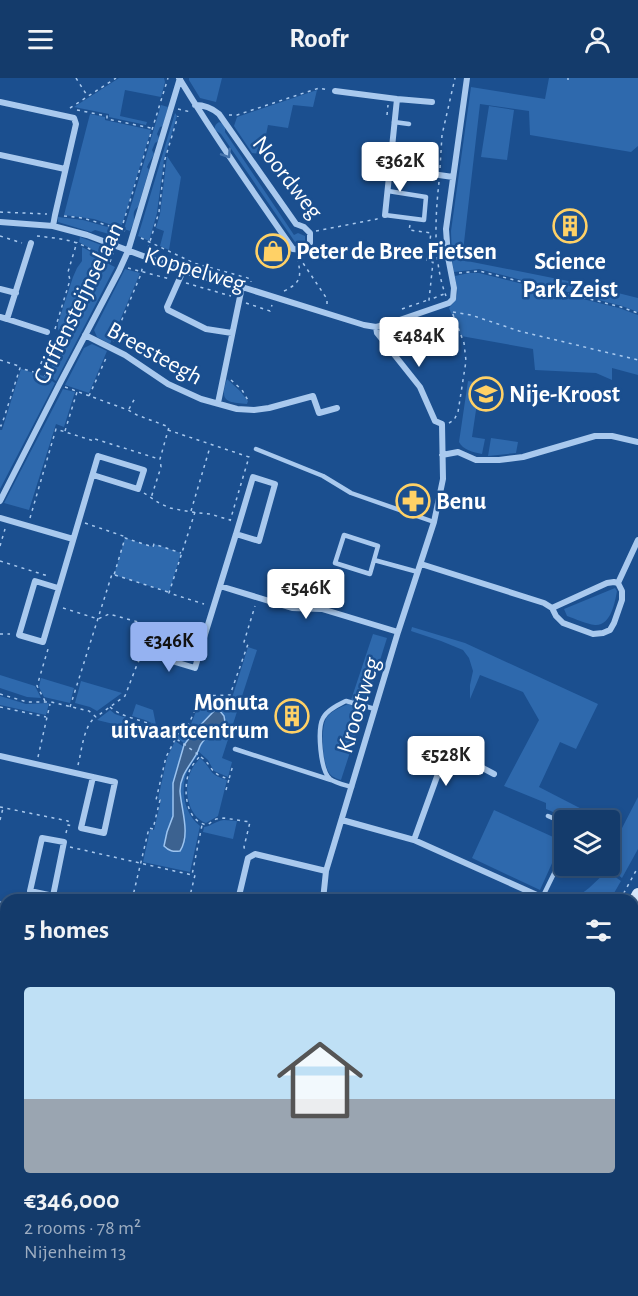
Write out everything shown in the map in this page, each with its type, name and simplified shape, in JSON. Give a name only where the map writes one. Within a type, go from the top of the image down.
[{"type":"street","name":"Noordweg","points":[[179,78],[235,166],[293,249],[303,250],[310,243],[310,233],[304,227],[296,224],[219,114]]},
{"type":"street","name":"Griffensteijnselaan","points":[[0,501],[128,251],[179,78]]},
{"type":"street","points":[[442,424],[435,421],[420,387],[377,333],[376,327],[449,303],[453,299],[454,288],[446,229],[467,78]]},
{"type":"street","points":[[335,91],[432,102]]},
{"type":"street","points":[[385,215],[397,99]]},
{"type":"street","points":[[0,102],[74,118],[76,124],[53,226]]},
{"type":"street","points":[[195,105],[203,105],[219,114]]},
{"type":"street","points":[[0,155],[65,169]]},
{"type":"street","points":[[390,168],[453,177]]},
{"type":"street","name":"Koppelweg","points":[[0,222],[53,226],[115,245],[183,271],[376,327]]},
{"type":"street","points":[[7,319],[16,293],[28,242]]},
{"type":"street","points":[[183,271],[167,307],[168,310],[206,329],[232,333]]},
{"type":"street","points":[[218,403],[242,287]]},
{"type":"street","points":[[0,289],[16,293]]},
{"type":"street","points":[[0,317],[47,332]]},
{"type":"street","name":"Breesteegh","points":[[85,335],[125,355],[168,384],[201,399],[237,409],[254,410],[313,396],[319,413],[337,408]]},
{"type":"street","name":"Kroostweg","points":[[324,894],[326,871],[398,632],[434,522],[443,479],[442,424]]},
{"type":"street","points":[[442,455],[458,452],[476,460],[499,460],[523,457],[595,436],[612,436],[638,442]]},
{"type":"street","points":[[58,588],[36,581],[19,635],[43,642],[98,456],[144,470],[138,489],[93,475]]},
{"type":"street","points":[[202,644],[160,630],[152,656],[195,668],[253,477],[275,484],[259,541],[236,534]]},
{"type":"street","points":[[0,518],[73,539]]},
{"type":"street","points":[[618,583],[638,540]]},
{"type":"street","points":[[421,564],[543,603],[552,608],[563,623],[593,634],[610,630],[614,623],[622,600],[622,591],[618,583]]},
{"type":"street","points":[[552,608],[607,583],[618,583]]},
{"type":"street","points":[[220,586],[292,608],[322,609],[398,632]]},
{"type":"street","points":[[414,840],[447,749],[494,774]]},
{"type":"street","points":[[0,756],[76,773],[115,782],[104,833],[81,828],[93,777]]},
{"type":"street","points":[[342,820],[414,840],[532,894]]},
{"type":"street","points":[[44,894],[30,891],[42,838],[63,844],[53,894]]},
{"type":"street","points":[[239,894],[248,858],[255,854],[326,871]]},
{"type":"lane","points":[[394,122],[409,124]]},
{"type":"lane","points":[[392,145],[426,148]]},
{"type":"lane","points":[[385,215],[424,220],[426,197],[388,191]]},
{"type":"lane","points":[[256,449],[323,476],[351,493],[434,522]]},
{"type":"lane","points":[[344,535],[378,546],[374,560],[370,574],[335,563],[344,535]]},
{"type":"lane","points":[[374,560],[418,572]]},
{"type":"lane","points":[[331,780],[324,772],[321,755],[320,739],[323,718],[332,709],[346,701],[375,709]]},
{"type":"lane","points":[[236,749],[352,787]]},
{"type":"lane","points":[[548,816],[554,819]]},
{"type":"lane","points":[[543,894],[554,873]]},
{"type":"path","points":[[76,78],[88,97]]},
{"type":"path","points":[[116,78],[69,109],[108,116],[107,118],[152,128]]},
{"type":"path","name":"Griffensteijnselaan","points":[[109,263],[168,78]]},
{"type":"path","points":[[449,303],[444,294],[435,233],[442,135],[455,78]]},
{"type":"path","points":[[219,114],[237,115],[319,88],[335,91]]},
{"type":"path","points":[[172,107],[202,116]]},
{"type":"path","points":[[310,243],[317,230],[376,219],[378,215]]},
{"type":"path","points":[[410,225],[409,230],[435,233]]},
{"type":"path","points":[[429,300],[433,262],[428,261],[431,233]]},
{"type":"path","points":[[0,236],[23,243],[28,242]]},
{"type":"path","name":"Koppelweg","points":[[36,236],[76,243],[92,250],[109,263],[240,298],[246,300],[246,304],[270,311],[275,297]]},
{"type":"path","points":[[275,297],[295,286],[300,279],[297,255],[327,299],[327,314]]},
{"type":"path","points":[[441,278],[452,274],[479,271],[638,313]]},
{"type":"path","points":[[402,309],[444,294]]},
{"type":"path","points":[[442,424],[454,420],[456,416],[466,361],[464,343],[452,312],[471,315],[519,331],[638,360]]},
{"type":"path","points":[[0,360],[20,368]]},
{"type":"path","points":[[37,373],[51,377],[59,385],[169,427],[160,459],[161,467],[151,498]]},
{"type":"path","points":[[224,373],[242,390],[254,410]]},
{"type":"path","name":"Griffensteijnselaan","points":[[65,432],[78,391]]},
{"type":"path","points":[[128,410],[135,398]]},
{"type":"path","points":[[27,525],[56,429],[160,459]]},
{"type":"path","points":[[138,489],[170,508],[210,514],[230,520],[249,457],[168,430]]},
{"type":"path","points":[[185,437],[187,432]]},
{"type":"path","points":[[191,512],[211,445]]},
{"type":"path","points":[[169,592],[195,512]]},
{"type":"path","points":[[0,546],[8,520]]},
{"type":"path","points":[[78,521],[153,547],[154,544],[181,553]]},
{"type":"path","points":[[70,707],[125,538]]},
{"type":"path","points":[[0,561],[48,576],[45,584]]},
{"type":"path","points":[[114,575],[213,607]]},
{"type":"path","points":[[134,894],[149,828],[153,829],[160,801],[156,800],[166,757],[174,738],[180,730],[188,726],[201,696],[230,695],[248,644],[244,642],[258,597]]},
{"type":"path","points":[[53,605],[98,619],[110,614],[160,628],[160,630]]},
{"type":"path","points":[[43,642],[48,649],[37,686],[45,701]]},
{"type":"path","points":[[76,773],[90,722],[125,696],[138,662],[154,649]]},
{"type":"path","points":[[0,694],[27,702],[45,701],[89,711],[96,717]]},
{"type":"path","points":[[36,764],[51,702]]},
{"type":"path","points":[[0,706],[47,717]]},
{"type":"path","points":[[110,707],[121,715],[142,720],[158,728],[197,753],[206,761],[213,773],[229,779]]},
{"type":"path","points":[[200,756],[189,771],[186,788],[187,805],[196,820],[202,824],[207,825],[216,819],[224,818],[250,822],[244,848],[248,858]]},
{"type":"path","points":[[226,790],[233,765]]},
{"type":"path","points":[[0,820],[1,807],[68,821],[63,844],[195,875],[190,894]]},
{"type":"path","points":[[192,875],[202,824]]},
{"type":"path","points":[[68,825],[81,828]]},
{"type":"path","points":[[623,894],[638,867]]},
{"type":"shaded area","points":[[119,78],[164,78],[161,97],[125,90],[120,116],[147,122],[146,125],[74,107]]},
{"type":"shaded area","points":[[189,78],[222,78],[216,102],[200,98]]},
{"type":"shaded area","points":[[549,78],[638,78],[638,146],[631,152],[530,135],[529,111],[480,104],[462,260],[578,283],[638,298],[638,312],[479,269],[454,272],[451,231],[471,87],[545,99]]},
{"type":"shaded area","points":[[317,90],[313,107],[293,105],[288,128],[268,125],[262,154],[252,153],[234,126],[237,117]]},
{"type":"shaded area","points":[[161,105],[168,107],[163,126],[157,134],[158,141],[152,150],[154,154],[147,167],[149,170],[138,207],[134,212],[134,221],[130,231],[124,229]]},
{"type":"shaded area","points":[[489,106],[514,110],[507,160],[481,157]]},
{"type":"shaded area","points":[[175,113],[177,116],[164,159],[157,213],[149,241],[138,236]]},
{"type":"shaded area","points":[[90,114],[105,117],[105,120],[151,130],[121,228],[94,219],[64,215]]},
{"type":"shaded area","points":[[219,122],[223,124],[225,132],[294,235],[298,233],[305,236],[302,244],[295,242],[221,134],[215,130]]},
{"type":"shaded area","points":[[167,156],[181,177],[169,250],[160,246],[164,231],[156,228],[160,214]]},
{"type":"shaded area","points":[[58,217],[83,220],[118,230],[115,240],[109,234],[95,230],[91,232],[58,222]]},
{"type":"shaded area","points":[[80,237],[112,249],[108,261],[97,251],[79,242]]},
{"type":"shaded area","points":[[82,247],[115,267],[56,381],[49,375],[59,346],[58,323],[73,277],[82,261]]},
{"type":"shaded area","points":[[125,269],[140,273],[110,344],[97,337],[94,330]]},
{"type":"shaded area","points":[[479,273],[619,308],[638,315],[638,375],[612,368],[612,380],[596,373],[535,370],[533,349],[461,336],[449,308],[457,296],[455,276]]},
{"type":"shaded area","points":[[92,344],[107,351],[89,393],[65,385],[84,348]]},
{"type":"shaded area","points":[[21,369],[50,378],[55,383],[0,489],[0,430],[2,430]]},
{"type":"shaded area","points":[[227,379],[248,401],[247,404],[226,399],[224,392]]},
{"type":"shaded area","points":[[468,381],[480,383],[472,437],[485,439],[482,454],[466,449],[459,442]]},
{"type":"shaded area","points":[[63,389],[75,392],[64,427],[56,424],[29,510],[4,503]]},
{"type":"shaded area","points":[[491,438],[518,442],[516,453],[488,456]]},
{"type":"shaded area","points":[[125,538],[181,553],[169,592],[114,575]]},
{"type":"shaded area","points":[[615,588],[617,591],[615,601],[605,622],[595,625],[588,624],[567,616],[564,609]]},
{"type":"shaded area","points":[[412,627],[465,643],[598,704],[576,749],[560,742],[539,787],[584,810],[554,810],[554,812],[546,809],[546,803],[504,786],[539,720],[523,692],[480,675],[470,699],[473,671],[469,658],[463,650],[411,631]]},
{"type":"shaded area","points":[[373,634],[387,638],[366,705],[351,700]]},
{"type":"shaded area","points":[[248,647],[257,650],[222,758],[232,762],[228,777],[214,771],[208,760],[198,751],[201,743],[225,722],[220,711],[214,711],[185,744],[177,738],[181,731],[190,727],[198,706],[203,700],[232,698]]},
{"type":"shaded area","points":[[0,675],[35,686],[41,698],[27,697],[0,688]]},
{"type":"shaded area","points":[[41,678],[74,688],[70,703],[44,697],[39,687]]},
{"type":"shaded area","points":[[81,681],[122,693],[97,711],[75,703]]},
{"type":"shaded area","points":[[0,696],[26,704],[49,703],[46,715],[0,705]]},
{"type":"shaded area","points":[[136,704],[153,710],[156,725],[132,716]]},
{"type":"shaded area","points":[[348,704],[364,709],[341,780],[332,776],[326,766],[323,733],[325,721],[329,715]]},
{"type":"shaded area","points":[[110,710],[129,719],[126,727],[97,720]]},
{"type":"shaded area","points":[[214,711],[220,711],[225,722],[203,741],[184,775],[180,791],[185,837],[180,851],[171,851],[164,846],[173,816],[173,783],[184,745]]},
{"type":"shaded area","points":[[175,741],[184,747],[176,771],[172,793],[173,816],[167,832],[185,832],[181,785],[186,769],[196,754],[198,755],[188,770],[184,787],[187,808],[200,826],[190,872],[143,862],[150,830],[154,830],[161,800],[158,799],[167,758]]},
{"type":"shaded area","points":[[200,758],[213,773],[227,780],[218,816],[206,823],[191,808],[187,793],[193,767]]},
{"type":"shaded area","points":[[638,797],[638,849],[622,878],[619,876],[621,830]]},
{"type":"shaded area","points":[[494,810],[554,837],[554,859],[540,890],[472,858]]},
{"type":"shaded area","points":[[224,820],[237,821],[233,839],[203,832],[204,827]]},
{"type":"shaded area","points":[[602,876],[614,876],[621,881],[613,894],[581,894]]},
{"type":"place","name":"Science Park Zeist","points":[[570,226]]},
{"type":"place","name":"Peter de Bree Fietsen","points":[[273,251]]},
{"type":"place","name":"Nije-Kroost","points":[[486,394]]},
{"type":"place","name":"Benu","points":[[413,501]]},
{"type":"place","name":"Monuta uitvaartcentrum","points":[[292,716]]}]
